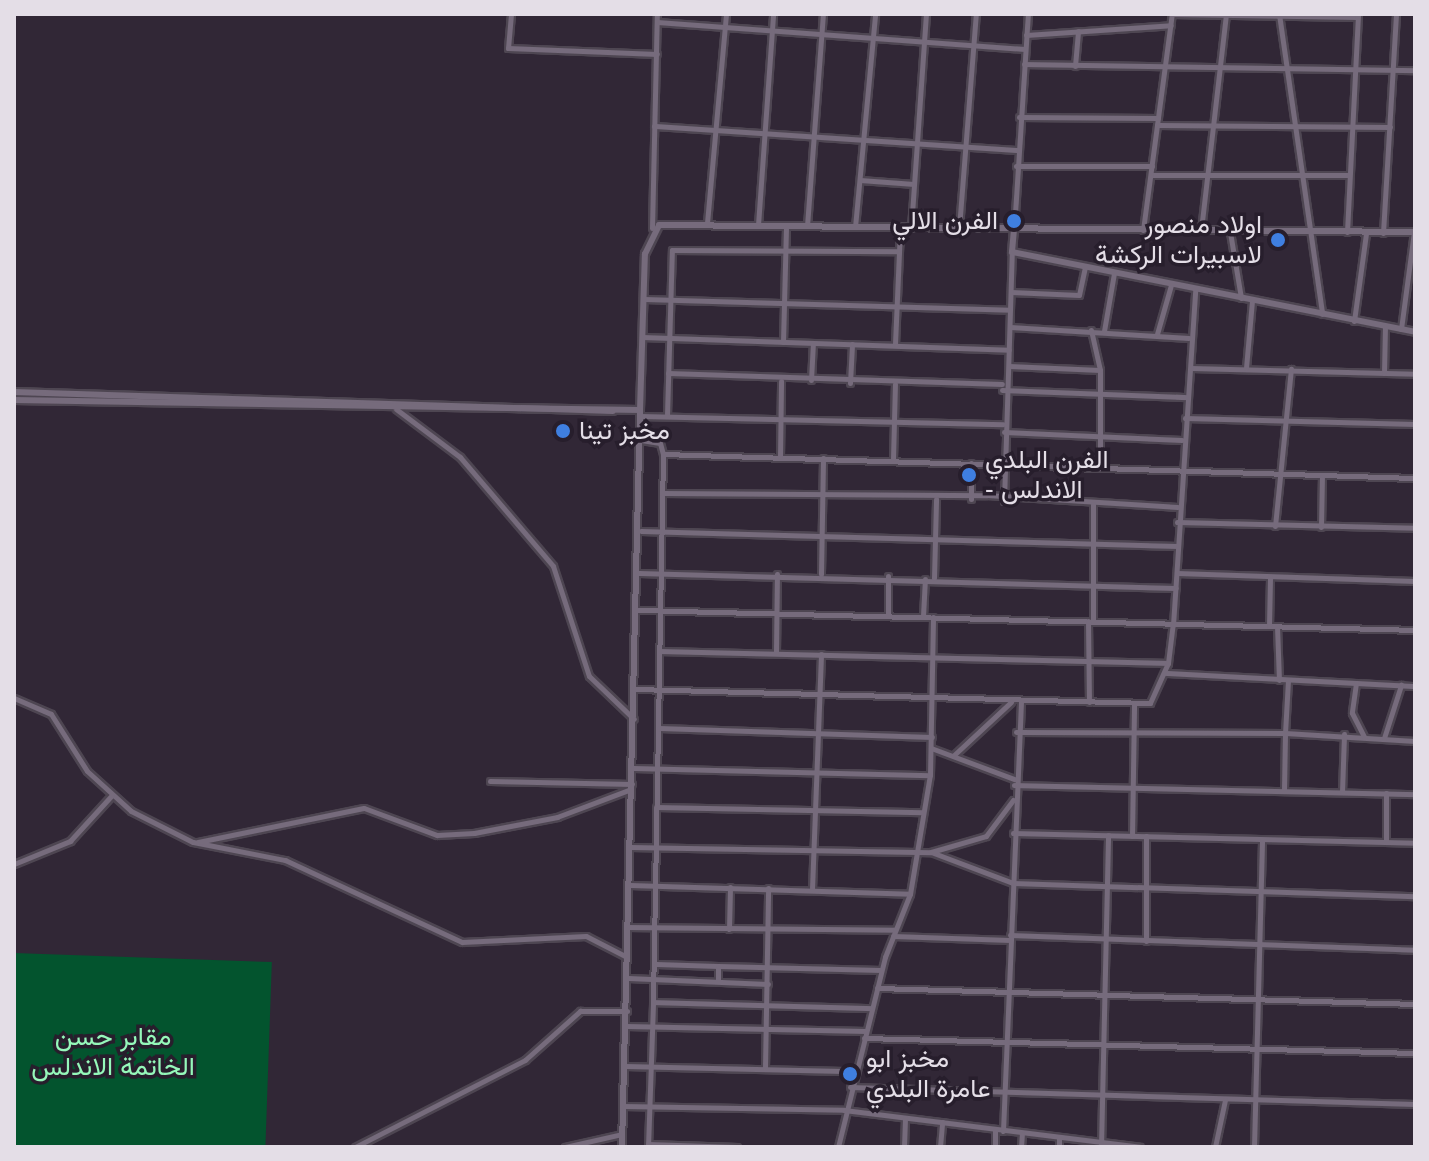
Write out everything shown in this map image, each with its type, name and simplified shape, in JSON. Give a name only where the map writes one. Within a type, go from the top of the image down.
[{"type":"street","points":[[511,14],[508,48],[657,54]]},
{"type":"street","points":[[622,1147],[641,531],[641,337],[652,228],[657,14]]},
{"type":"street","points":[[707,223],[726,14]]},
{"type":"street","points":[[758,225],[773,14]]},
{"type":"street","points":[[807,226],[823,14]]},
{"type":"street","points":[[855,227],[875,14]]},
{"type":"street","points":[[911,228],[926,14]]},
{"type":"street","points":[[959,228],[976,14]]},
{"type":"street","points":[[1004,502],[1002,387],[1009,366],[1016,166],[1028,14]]},
{"type":"street","points":[[1143,230],[1172,14],[1358,15],[1347,232]]},
{"type":"street","points":[[1383,233],[1396,14]]},
{"type":"street","points":[[1201,231],[1226,15]]},
{"type":"street","points":[[1279,15],[1305,176],[1322,315]]},
{"type":"street","points":[[657,22],[773,28],[1025,49]]},
{"type":"street","points":[[1026,35],[1171,25]]},
{"type":"street","points":[[1075,66],[1078,31]]},
{"type":"street","points":[[1024,64],[1415,70]]},
{"type":"street","points":[[1019,117],[1213,127],[1390,127]]},
{"type":"street","points":[[654,126],[1017,150]]},
{"type":"street","points":[[1016,166],[1152,166]]},
{"type":"street","points":[[1151,175],[1348,175]]},
{"type":"street","points":[[860,180],[914,184]]},
{"type":"street","points":[[652,228],[707,223],[900,228],[1414,232],[1401,329]]},
{"type":"street","points":[[783,342],[786,226]]},
{"type":"street","points":[[895,344],[900,228]]},
{"type":"street","points":[[1230,232],[1241,299]]},
{"type":"street","points":[[1354,321],[1366,233]]},
{"type":"street","points":[[667,415],[665,298],[676,248],[899,251]]},
{"type":"street","points":[[1012,252],[1415,332]]},
{"type":"street","points":[[1011,292],[1079,295],[1085,267]]},
{"type":"street","points":[[1104,331],[1114,273]]},
{"type":"street","points":[[1157,334],[1171,285]]},
{"type":"street","points":[[635,689],[931,696],[1011,702],[1150,703],[1168,663],[1173,625],[1182,440],[1191,368],[1189,338],[1195,290]]},
{"type":"street","points":[[643,299],[897,303],[1010,310]]},
{"type":"street","points":[[1246,368],[1252,301]]},
{"type":"street","points":[[1384,373],[1385,326]]},
{"type":"street","points":[[1010,327],[1189,338]]},
{"type":"street","points":[[1091,330],[1100,370],[1100,466]]},
{"type":"street","points":[[641,337],[1009,350]]},
{"type":"street","points":[[811,380],[813,343]]},
{"type":"street","points":[[850,383],[852,344]]},
{"type":"street","points":[[1009,366],[1100,370]]},
{"type":"street","points":[[1191,368],[1415,374]]},
{"type":"street","points":[[1275,526],[1291,369]]},
{"type":"street","points":[[668,373],[781,381],[1002,387],[1188,397]]},
{"type":"street","points":[[780,457],[781,381]]},
{"type":"street","points":[[893,459],[895,383]]},
{"type":"street","points":[[14,392],[1003,424]]},
{"type":"street","points":[[14,400],[613,411]]},
{"type":"street","points":[[396,409],[460,457],[553,566],[589,676],[634,719]]},
{"type":"street","points":[[1185,418],[1283,426],[1415,424]]},
{"type":"street","points":[[1003,432],[1182,440]]},
{"type":"street","points":[[641,440],[660,443],[663,454],[653,928],[656,979],[649,1068],[648,1146],[737,1147]]},
{"type":"street","points":[[663,454],[1415,478]]},
{"type":"street","points":[[821,574],[823,458]]},
{"type":"street","points":[[971,463],[971,499]]},
{"type":"street","points":[[1321,527],[1322,477]]},
{"type":"street","points":[[662,493],[1178,507]]},
{"type":"street","points":[[934,579],[936,499]]},
{"type":"street","points":[[1089,702],[1093,504]]},
{"type":"street","points":[[1177,522],[1415,528]]},
{"type":"street","points":[[641,531],[1178,546]]},
{"type":"street","points":[[639,573],[821,574],[1176,588]]},
{"type":"street","points":[[1177,573],[1415,581]]},
{"type":"street","points":[[776,652],[777,574]]},
{"type":"street","points":[[888,576],[888,616]]},
{"type":"street","points":[[1269,626],[1270,577]]},
{"type":"street","points":[[923,616],[925,579]]},
{"type":"street","points":[[638,610],[1415,630]]},
{"type":"street","points":[[838,1147],[844,1110],[881,970],[910,894],[930,775],[933,617]]},
{"type":"street","points":[[1277,626],[1279,680]]},
{"type":"street","points":[[661,651],[1168,663]]},
{"type":"street","points":[[812,889],[821,654]]},
{"type":"street","points":[[1165,673],[1415,686]]},
{"type":"street","points":[[1284,789],[1288,680]]},
{"type":"street","points":[[1356,683],[1352,713],[1364,737]]},
{"type":"street","points":[[1384,738],[1401,685]]},
{"type":"street","points":[[14,698],[51,714],[112,795],[193,842],[285,860],[462,942],[586,936],[628,958]]},
{"type":"street","points":[[995,1147],[1006,1090],[1014,782],[1021,701]]},
{"type":"street","points":[[954,755],[1011,702]]},
{"type":"street","points":[[1132,836],[1134,704]]},
{"type":"street","points":[[659,728],[932,737]]},
{"type":"street","points":[[1016,732],[1344,734],[1415,741]]},
{"type":"street","points":[[1342,792],[1344,734]]},
{"type":"street","points":[[931,748],[1014,782],[1415,794]]},
{"type":"street","points":[[633,768],[930,775]]},
{"type":"street","points":[[490,781],[631,787]]},
{"type":"street","points":[[193,842],[364,808],[437,835],[474,833],[557,817],[631,787]]},
{"type":"street","points":[[1386,793],[1386,842]]},
{"type":"street","points":[[14,864],[70,841],[112,795]]},
{"type":"street","points":[[630,847],[931,852],[986,836],[1014,799]]},
{"type":"street","points":[[656,807],[923,812]]},
{"type":"street","points":[[1013,833],[1415,843]]},
{"type":"street","points":[[1100,1144],[1108,835]]},
{"type":"street","points":[[1146,836],[1146,941]]},
{"type":"street","points":[[1254,1147],[1262,840]]},
{"type":"street","points":[[931,852],[1013,883],[1415,896]]},
{"type":"street","points":[[630,885],[910,894]]},
{"type":"street","points":[[729,929],[730,887]]},
{"type":"street","points":[[765,1068],[768,888]]},
{"type":"street","points":[[628,927],[769,928],[1415,950]]},
{"type":"street","points":[[656,964],[881,970]]},
{"type":"street","points":[[718,966],[718,981]]},
{"type":"street","points":[[628,978],[768,984]]},
{"type":"street","points":[[877,988],[1259,996],[1415,1004]]},
{"type":"street","points":[[653,1002],[872,1008]]},
{"type":"street","points":[[355,1147],[525,1060],[580,1011],[627,1011]]},
{"type":"street","points":[[626,1026],[866,1031]]},
{"type":"street","points":[[864,1038],[1258,1046],[1415,1053]]},
{"type":"street","points":[[625,1066],[854,1071]]},
{"type":"street","points":[[850,1087],[1415,1104]]},
{"type":"street","points":[[1215,1147],[1226,1100]]},
{"type":"street","points":[[623,1106],[844,1110],[1059,1137],[1084,1143],[1140,1147]]},
{"type":"street","points":[[904,1147],[905,1118]]},
{"type":"street","points":[[940,1147],[942,1122]]},
{"type":"street","points":[[565,1147],[622,1134]]},
{"type":"street","points":[[1021,1147],[1022,1134]]},
{"type":"street","points":[[1059,1137],[1059,1147]]},
{"type":"green space","name":"مقابر حسن الخاتمة الاندلس","points":[[14,953],[272,962],[265,1147],[14,1147]]},
{"type":"place","name":"الفرن الالي","points":[[1014,221]]},
{"type":"place","name":"اولاد منصور لاسبيرات الركشة","points":[[1278,240]]},
{"type":"place","name":"مخبز تينا","points":[[563,431]]},
{"type":"place","name":"الفرن البلدي - الاندلس","points":[[969,475]]},
{"type":"place","name":"مخبز ابو عامرة البلدي","points":[[850,1074]]}]
